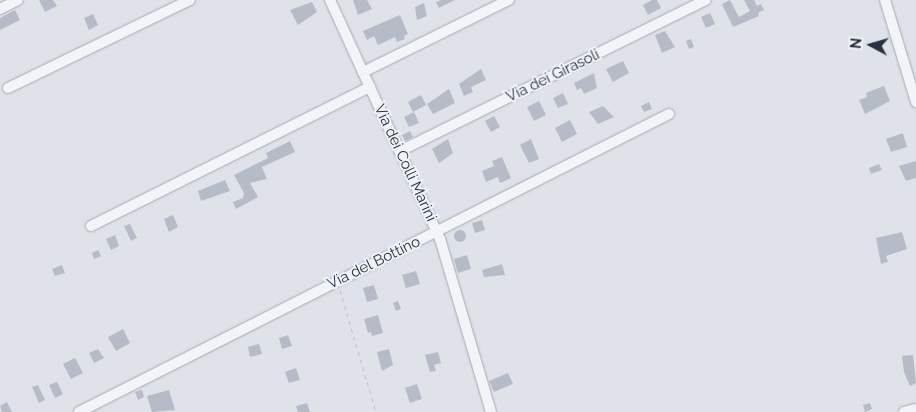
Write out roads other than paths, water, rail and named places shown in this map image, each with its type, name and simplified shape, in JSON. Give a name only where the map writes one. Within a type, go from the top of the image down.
[{"type":"street","points":[[0,9],[18,0]]},
{"type":"street","points":[[8,88],[190,0]]},
{"type":"street","name":"Via dei Colli Marini","points":[[330,0],[437,232],[491,412]]},
{"type":"street","points":[[363,72],[509,0]]},
{"type":"street","name":"Via dei Girasoli","points":[[400,151],[706,0]]},
{"type":"street","points":[[885,0],[916,100]]},
{"type":"street","points":[[91,226],[370,87]]},
{"type":"street","name":"Via del Bottino","points":[[79,412],[669,114]]},
{"type":"street","points":[[904,412],[916,408]]}]
